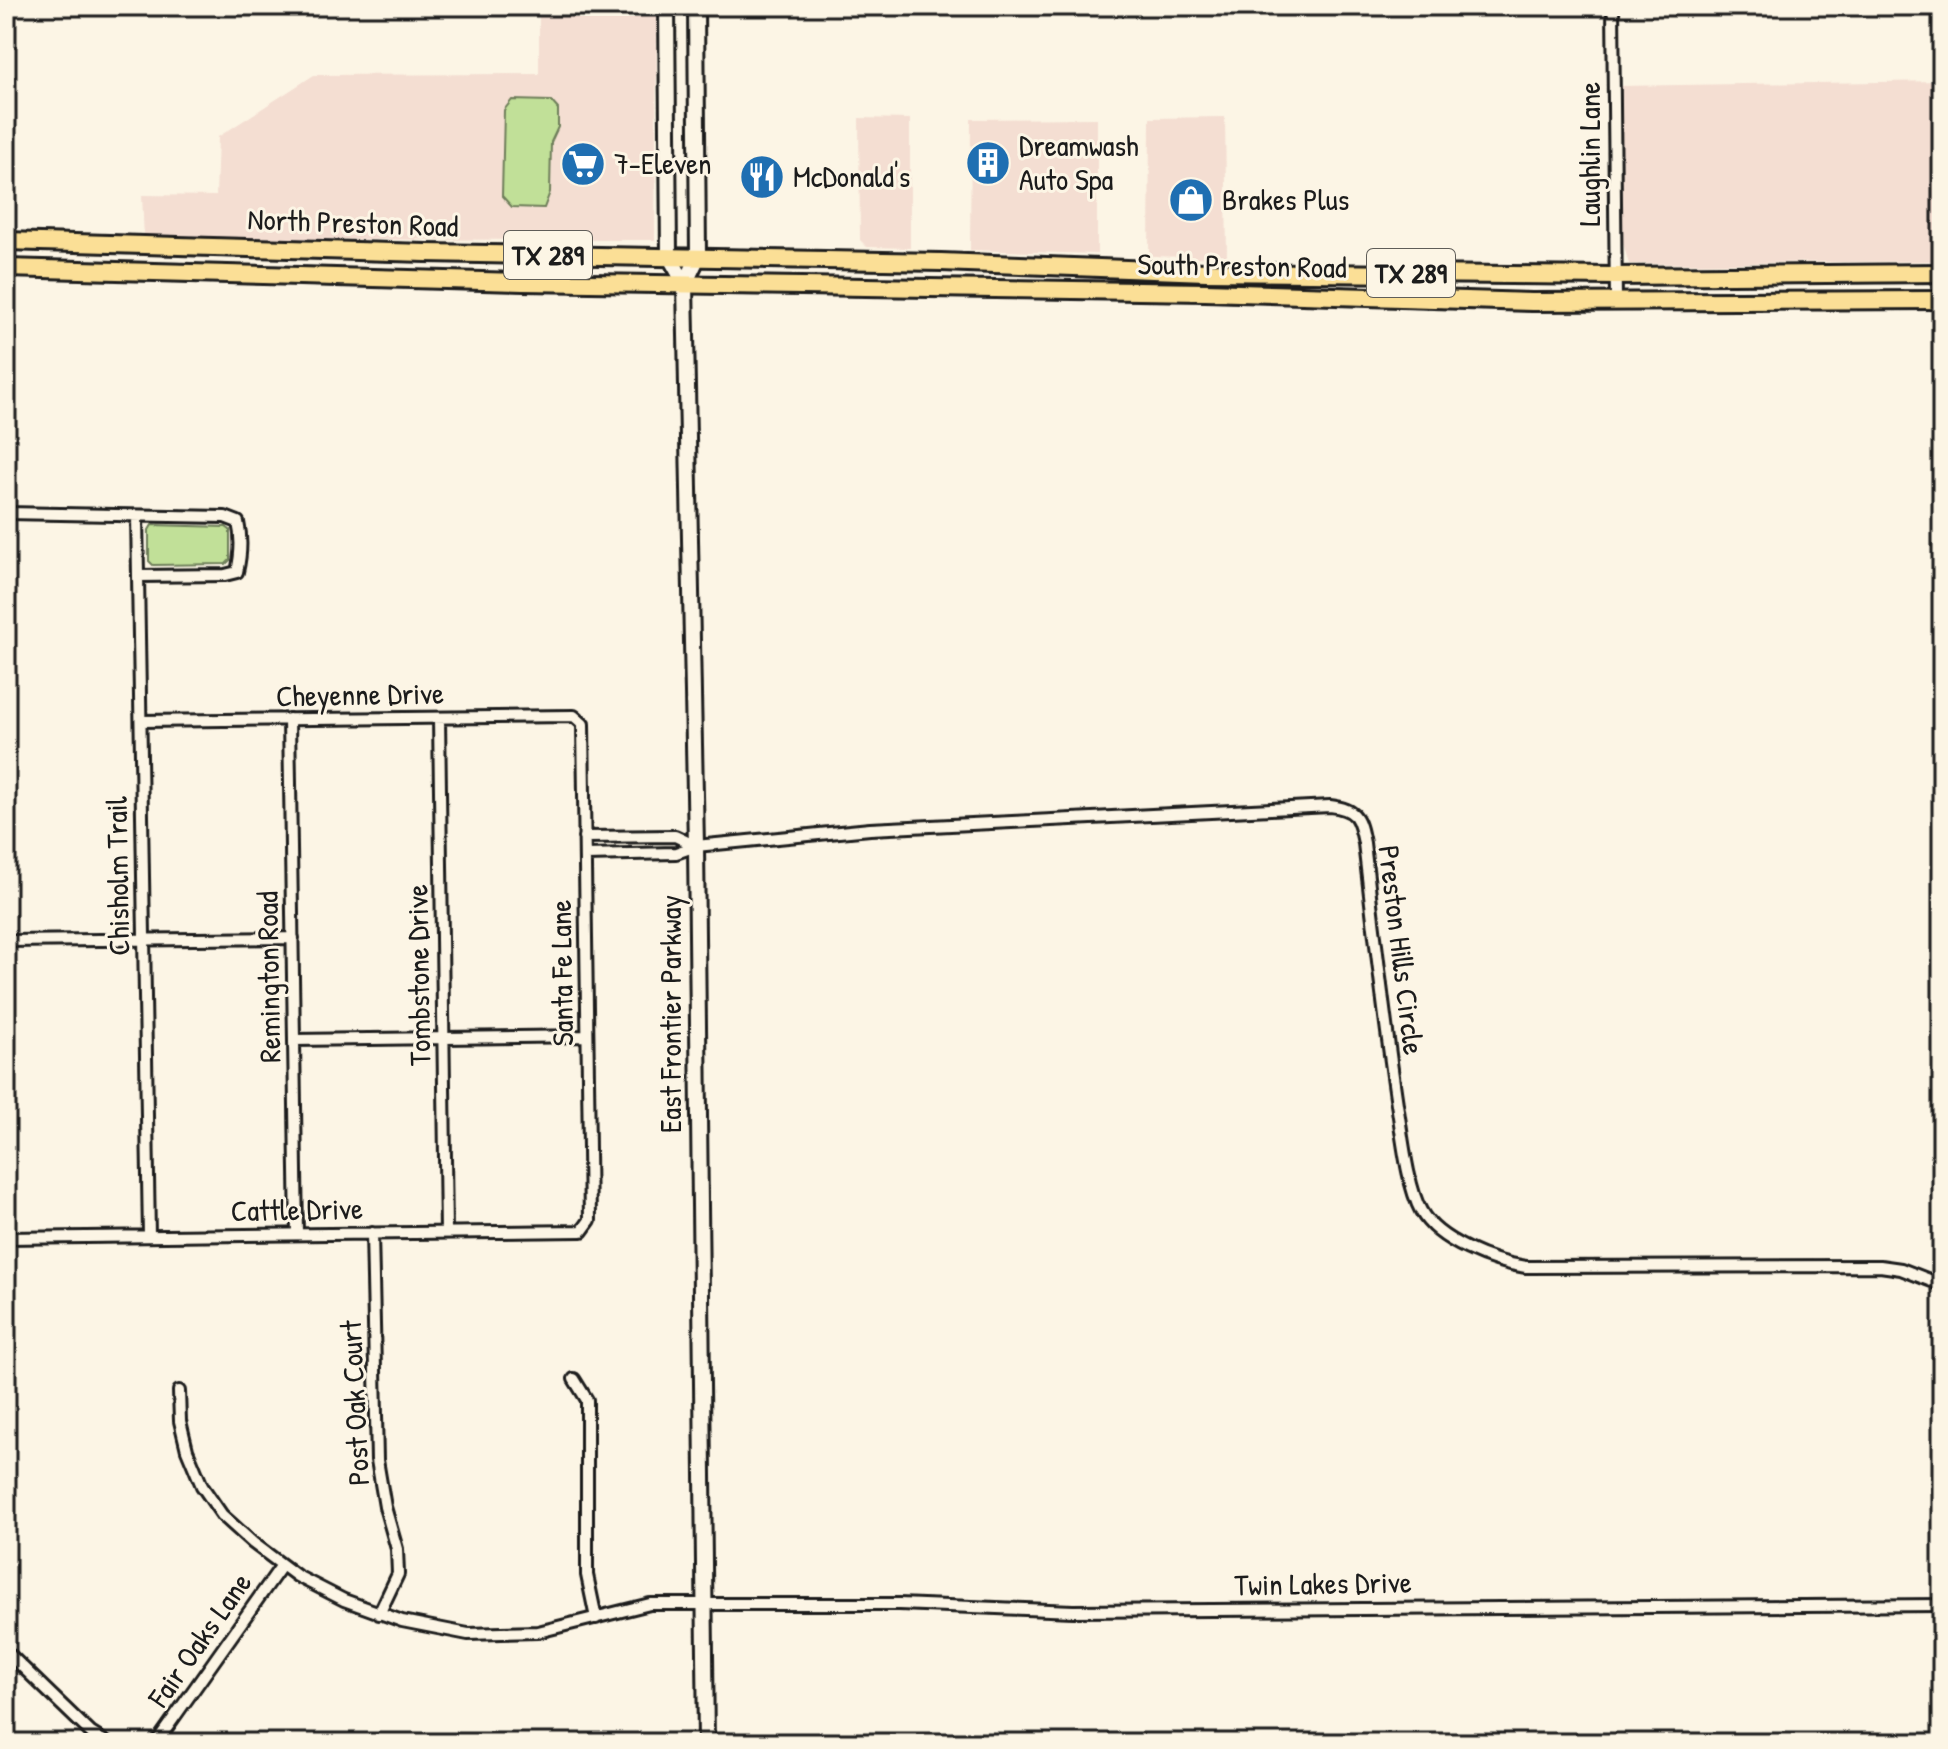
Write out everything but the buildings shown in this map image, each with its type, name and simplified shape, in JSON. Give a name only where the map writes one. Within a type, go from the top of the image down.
[{"type":"main road","name":"North Preston Road","points":[[6,241],[698,257]]},
{"type":"main road","points":[[336,251],[336,277]]},
{"type":"main road","name":"South Preston Road","points":[[698,257],[1206,272],[1615,276],[1942,273]]},
{"type":"main road","name":"North Preston Road","points":[[6,268],[685,284]]},
{"type":"main road","name":"South Preston Road","points":[[685,284],[1616,302],[1942,300]]},
{"type":"street","points":[[667,6],[669,256],[685,284]]},
{"type":"street","points":[[685,284],[698,257],[696,6]]},
{"type":"street","name":"Laughlin Lane","points":[[1613,6],[1616,302]]},
{"type":"street","name":"East Frontier Parkway","points":[[685,284],[696,846],[706,1743]]},
{"type":"street","points":[[6,513],[225,517],[238,522],[241,559],[237,572],[225,575],[138,576]]},
{"type":"street","name":"Chisholm Trail","points":[[137,516],[149,1236]]},
{"type":"street","name":"Cheyenne Drive","points":[[141,721],[574,716],[579,719]]},
{"type":"street","name":"Tombstone Drive","points":[[439,718],[446,1232]]},
{"type":"street","name":"Remington Road","points":[[289,719],[297,1234]]},
{"type":"street","name":"Santa Fe Lane","points":[[579,719],[583,724],[590,1220],[587,1226]]},
{"type":"street","name":"Preston Hills Circle","points":[[696,846],[870,829],[1345,807],[1354,812],[1361,825],[1382,1006],[1414,1195],[1421,1211],[1439,1231],[1464,1247],[1526,1267],[1880,1266],[1901,1269],[1942,1285]]},
{"type":"street","points":[[584,837],[675,836],[696,846]]},
{"type":"street","points":[[585,855],[676,853],[696,846]]},
{"type":"street","points":[[6,941],[293,938]]},
{"type":"street","points":[[294,1040],[587,1036]]},
{"type":"street","name":"Cattle Drive","points":[[6,1238],[582,1231],[587,1226]]},
{"type":"street","name":"Post Oak Court","points":[[372,1233],[377,1460],[385,1507],[397,1549],[398,1574],[379,1614]]},
{"type":"street","points":[[574,1379],[587,1400],[587,1575],[596,1618]]},
{"type":"street","name":"Twin Lakes Drive","points":[[179,1391],[180,1421],[187,1450],[202,1486],[222,1515],[253,1543],[328,1593],[379,1614],[422,1626],[484,1635],[538,1632],[650,1604],[899,1604],[1088,1611],[1942,1605]]},
{"type":"street","name":"Fair Oaks Lane","points":[[156,1743],[282,1565]]},
{"type":"street","points":[[6,1651],[91,1733],[107,1743]]},
{"type":"shaded area","points":[[539,6],[657,6],[655,240],[144,239],[142,195],[216,196],[218,137],[314,75],[539,74]]},
{"type":"shaded area","points":[[1942,81],[1942,261],[1629,264],[1623,243],[1619,86]]},
{"type":"shaded area","points":[[1225,117],[1227,258],[1149,256],[1150,118]]},
{"type":"shaded area","points":[[859,118],[910,119],[910,248],[867,247],[860,240]]},
{"type":"shaded area","points":[[1097,118],[1097,254],[970,250],[971,119]]},
{"type":"green space","points":[[512,100],[551,101],[558,109],[558,127],[551,142],[550,192],[544,208],[512,207],[502,196],[504,110]]},
{"type":"green space","points":[[152,525],[226,527],[230,530],[230,560],[226,564],[153,565],[149,561],[149,530]]},
{"type":"place","name":"Dreamwash Auto Spa","points":[[988,163]]},
{"type":"place","name":"7-Eleven","points":[[583,164]]},
{"type":"place","name":"McDonald's","points":[[762,177]]},
{"type":"place","name":"Brakes Plus","points":[[1191,200]]}]
